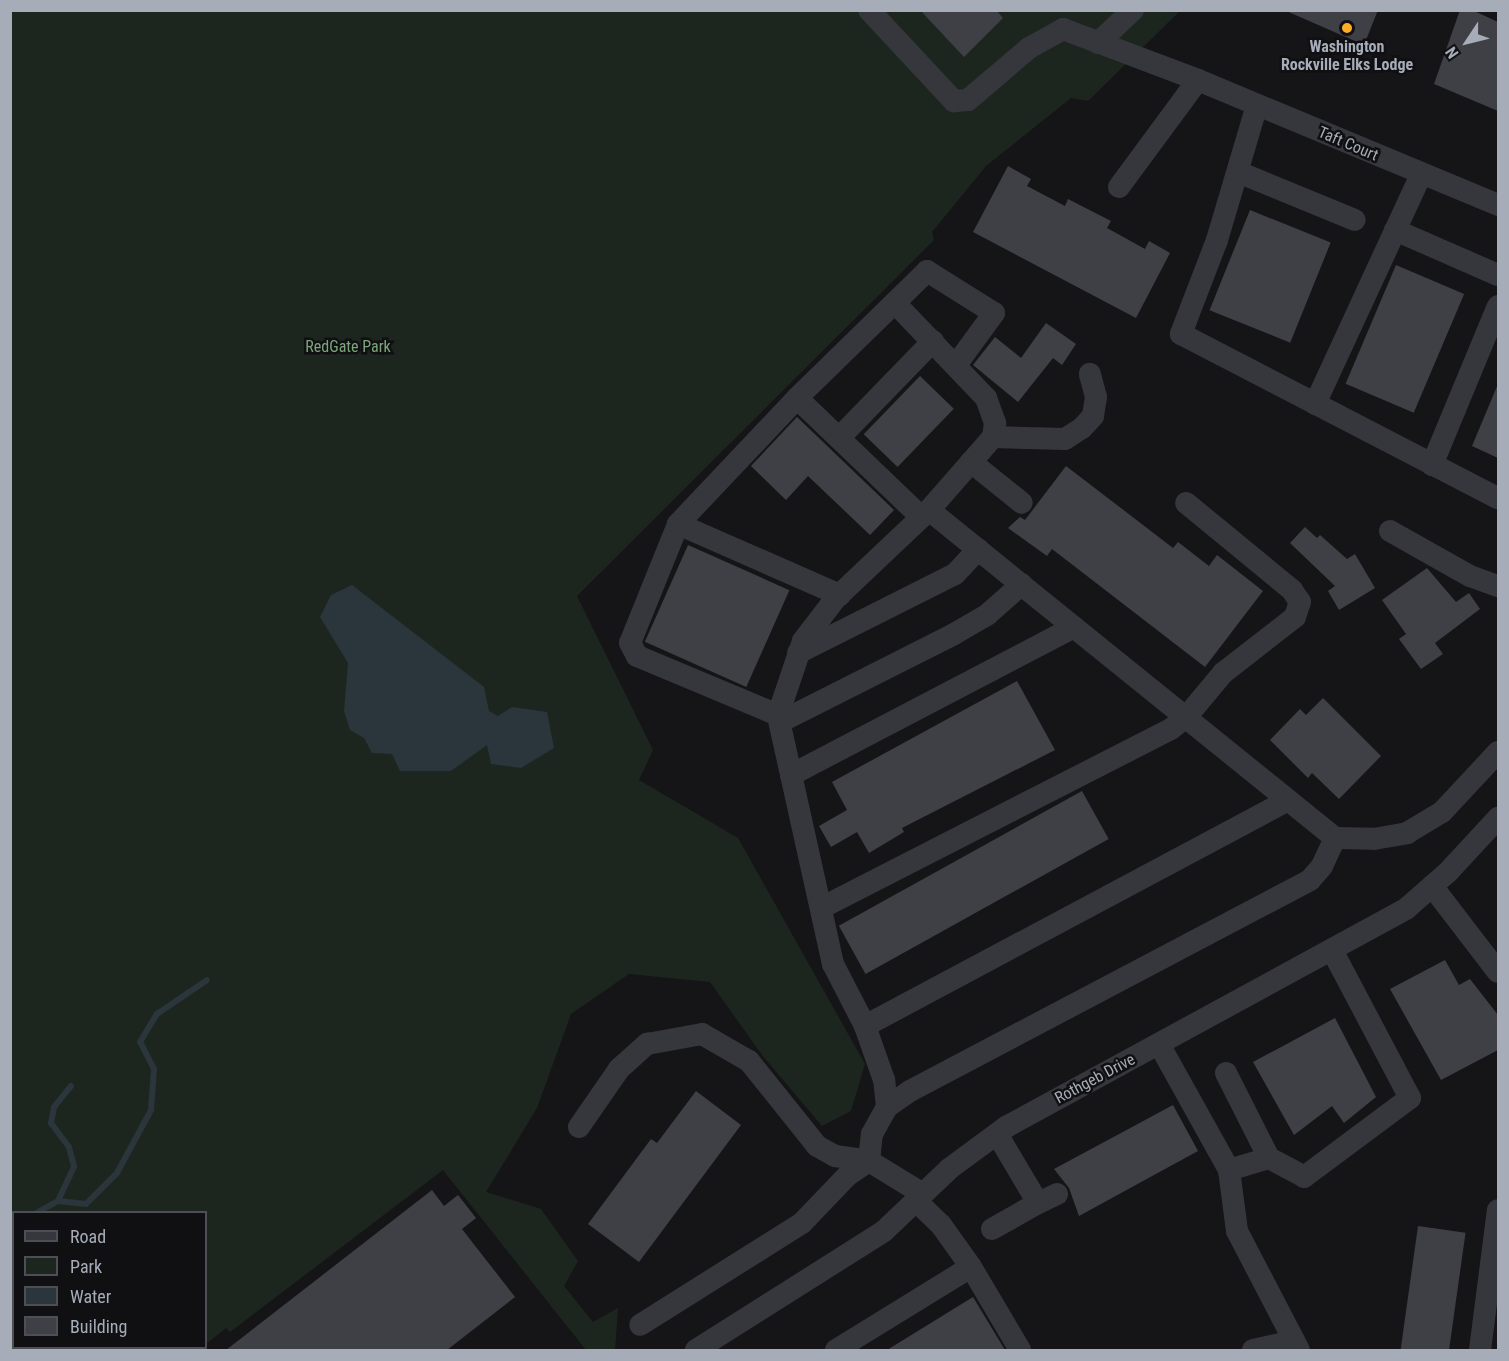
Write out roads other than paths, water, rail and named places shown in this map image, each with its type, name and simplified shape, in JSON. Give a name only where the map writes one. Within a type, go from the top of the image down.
[{"type":"street","name":"Taft Court","points":[[869,10],[954,101],[968,100],[1044,37],[1064,29],[1198,80],[1421,175],[1498,205]]},
{"type":"street","points":[[1098,43],[1133,10]]},
{"type":"street","points":[[1119,187],[1198,80]]},
{"type":"street","points":[[1257,105],[1217,240],[1181,334],[1498,498]]},
{"type":"street","points":[[1238,172],[1355,220]]},
{"type":"street","points":[[1315,404],[1421,175]]},
{"type":"street","points":[[1395,230],[1498,275]]},
{"type":"street","points":[[956,365],[994,313],[927,271],[797,398],[678,524],[630,643],[637,656],[779,719],[954,634],[988,614],[1022,584]]},
{"type":"street","points":[[887,1107],[884,1080],[865,1026],[833,964],[779,719],[803,641],[840,595],[925,514],[993,437],[995,423],[986,398],[895,303]]},
{"type":"street","points":[[1432,465],[1498,306]]},
{"type":"street","points":[[839,438],[933,341]]},
{"type":"street","points":[[993,437],[1065,439],[1083,428],[1093,416],[1096,397],[1090,375]]},
{"type":"street","points":[[797,398],[925,514],[978,549],[1188,715],[1286,801],[1335,838],[1374,838],[1407,833],[1442,812],[1498,752]]},
{"type":"street","points":[[971,462],[1022,503]]},
{"type":"street","points":[[821,908],[1171,729],[1188,715],[1223,673],[1295,617],[1300,603],[1292,590],[1186,502]]},
{"type":"street","points":[[678,524],[840,595]]},
{"type":"street","points":[[1390,531],[1470,576],[1498,586]]},
{"type":"street","points":[[798,653],[955,574],[978,549]]},
{"type":"street","points":[[791,775],[1074,627]]},
{"type":"street","points":[[865,1026],[1286,801]]},
{"type":"street","name":"Rothgeb Drive","points":[[696,1350],[884,1231],[919,1198],[997,1134],[1407,908],[1432,886],[1498,818]]},
{"type":"street","points":[[640,1325],[802,1223],[848,1175],[869,1161],[872,1134],[887,1107],[910,1091],[1310,880],[1322,866],[1335,838]]},
{"type":"street","points":[[1432,886],[1498,972]]},
{"type":"street","points":[[1226,1074],[1269,1158],[1304,1177],[1410,1098],[1332,950]]},
{"type":"street","points":[[579,1127],[619,1069],[647,1044],[702,1034],[748,1061],[817,1146],[835,1156],[869,1161],[919,1198],[971,1267],[1020,1350]]},
{"type":"street","points":[[1159,1044],[1229,1170],[1237,1231],[1297,1346],[1253,1350]]},
{"type":"street","points":[[992,1229],[1048,1198],[997,1134]]},
{"type":"street","points":[[1229,1170],[1269,1158]]},
{"type":"street","points":[[1480,1350],[1498,1210]]},
{"type":"street","points":[[836,1350],[971,1267]]},
{"type":"water","points":[[352,585],[484,687],[489,711],[498,716],[512,707],[547,712],[554,748],[521,768],[491,764],[487,745],[451,771],[400,771],[392,754],[372,753],[364,738],[350,730],[344,711],[348,663],[320,617],[331,595]]},
{"type":"waterway","points":[[40,1211],[58,1201],[86,1204],[117,1173],[151,1110],[154,1069],[140,1042],[157,1014],[207,980]]},
{"type":"waterway","points":[[58,1201],[74,1166],[69,1147],[51,1123],[54,1107],[71,1086]]},
{"type":"place","name":"Washington Rockville Elks Lodge","points":[[1347,28]]},
{"type":"park label","name":"RedGate Park","points":[[348,347]]}]
